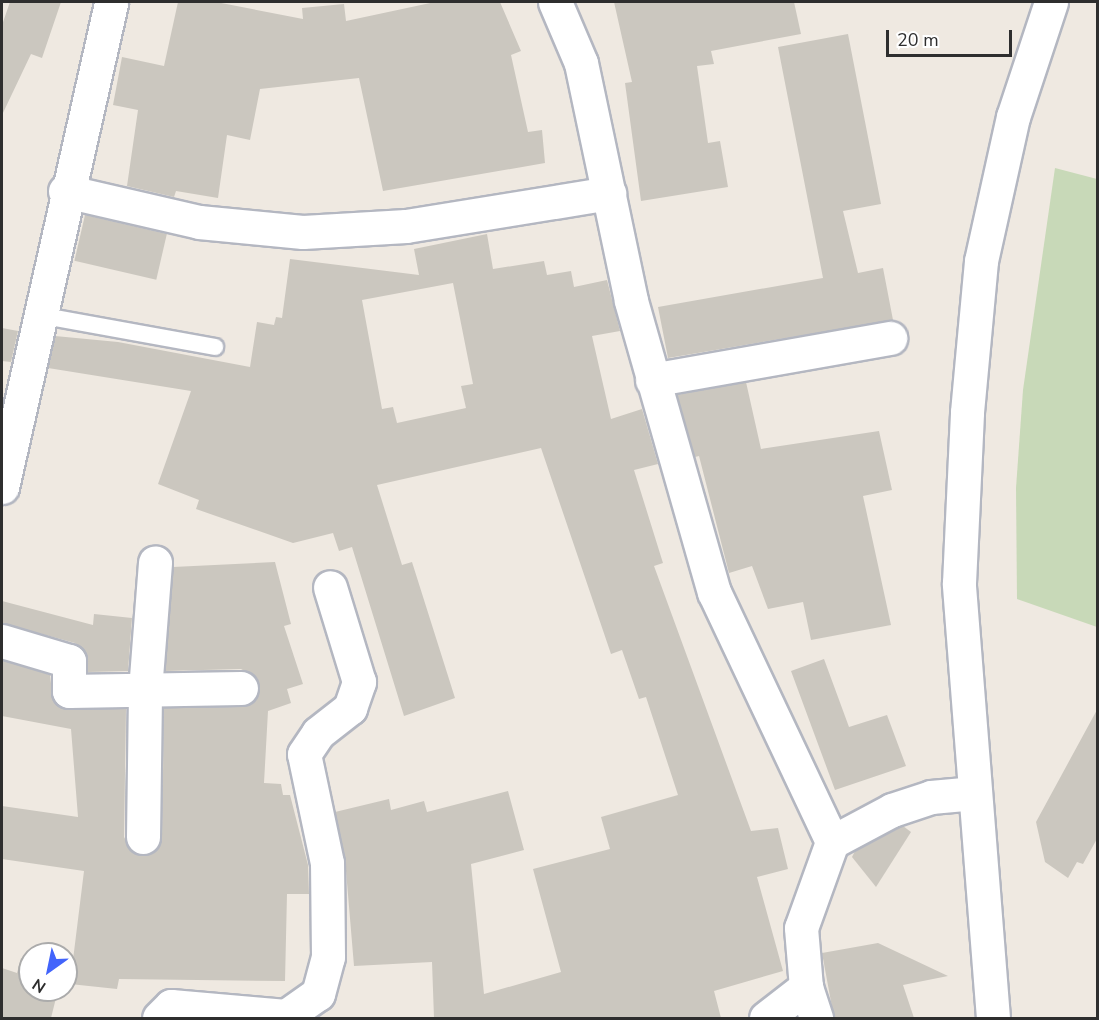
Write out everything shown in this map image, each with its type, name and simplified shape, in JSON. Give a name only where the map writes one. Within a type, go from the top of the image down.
[{"type":"street","points":[[2,487],[65,191],[111,2]]},
{"type":"street","points":[[555,2],[582,63],[652,380],[679,483],[726,625],[750,666],[832,842]]},
{"type":"street","points":[[993,1018],[959,583],[967,412],[981,261],[1013,117],[1051,2]]},
{"type":"street","points":[[65,191],[199,222],[303,232],[406,226],[609,193]]},
{"type":"street","points":[[652,380],[890,338]]},
{"type":"street","points":[[143,837],[145,690],[155,562]]},
{"type":"street","points":[[159,1018],[171,1006],[286,1016],[318,994],[328,957],[327,863],[304,754],[318,733],[350,708],[359,682],[330,587]]},
{"type":"street","points":[[2,641],[69,661],[69,691],[241,688]]},
{"type":"street","points":[[816,1018],[806,987],[801,928],[832,842],[892,810],[931,797],[975,793]]},
{"type":"street","points":[[766,1018],[806,987]]},
{"type":"lane","points":[[39,315],[215,346]]},
{"type":"green space","points":[[1055,168],[1097,179],[1097,627],[1017,599],[1016,488],[1023,390]]},
{"type":"building","points":[[10,2],[61,2],[42,58],[31,54],[2,115],[2,25]]},
{"type":"building","points":[[178,2],[216,2],[303,19],[302,8],[344,4],[346,21],[435,2],[500,2],[521,51],[511,55],[528,132],[542,130],[545,163],[383,191],[359,78],[260,89],[250,140],[227,135],[218,198],[176,191],[174,197],[127,186],[138,110],[113,105],[122,57],[164,66]]},
{"type":"building","points":[[614,2],[794,2],[801,34],[711,51],[714,64],[697,66],[708,143],[720,141],[728,187],[641,201],[625,83],[632,82]]},
{"type":"building","points":[[848,34],[881,204],[843,211],[858,273],[883,268],[893,320],[668,358],[658,307],[823,278],[778,47]]},
{"type":"building","points":[[85,215],[167,234],[156,280],[74,261]]},
{"type":"building","points":[[487,234],[493,269],[544,261],[547,275],[571,271],[574,287],[607,280],[620,331],[592,336],[611,419],[642,409],[658,464],[634,470],[663,563],[654,566],[751,831],[778,828],[788,869],[757,877],[783,971],[714,991],[721,1018],[434,1018],[432,962],[354,966],[345,859],[335,812],[389,799],[391,810],[424,801],[427,812],[508,791],[524,850],[471,864],[484,994],[561,972],[533,869],[610,849],[601,817],[678,795],[646,697],[639,699],[622,650],[611,654],[541,448],[377,485],[402,565],[412,562],[455,698],[404,716],[352,547],[339,551],[333,533],[293,543],[196,509],[199,500],[158,484],[191,391],[48,368],[55,336],[118,342],[250,367],[257,322],[274,325],[276,317],[282,318],[290,259],[419,275],[414,249]],"holes":[[[453,283],[473,384],[461,386],[466,408],[397,423],[393,407],[382,409],[362,300]]]},
{"type":"building","points":[[2,328],[18,331],[11,362],[2,361]]},
{"type":"building","points":[[746,382],[761,449],[879,431],[892,490],[863,496],[891,625],[811,640],[803,602],[768,609],[752,566],[729,573],[699,456],[695,457],[677,395]]},
{"type":"building","points":[[275,562],[291,624],[284,626],[303,684],[287,689],[291,703],[268,711],[264,783],[281,784],[283,795],[290,795],[308,865],[309,894],[287,894],[285,981],[119,979],[117,989],[78,985],[78,942],[75,942],[84,871],[2,859],[2,806],[78,817],[71,729],[2,716],[2,660],[50,675],[53,700],[60,708],[126,709],[124,837],[133,853],[152,854],[162,837],[164,708],[242,707],[257,698],[260,688],[257,678],[241,669],[165,671],[173,567]]},
{"type":"building","points":[[2,601],[93,625],[94,614],[132,618],[128,671],[88,672],[84,650],[75,643],[2,623]]},
{"type":"building","points":[[824,659],[849,727],[887,715],[906,766],[835,790],[791,671]]},
{"type":"building","points":[[1098,708],[1098,837],[1083,864],[1077,862],[1068,878],[1045,862],[1036,822]]},
{"type":"building","points":[[903,826],[911,832],[876,887],[852,857],[855,851]]},
{"type":"building","points":[[878,943],[948,976],[903,985],[914,1018],[834,1018],[822,953]]},
{"type":"building","points":[[2,968],[17,973],[18,969],[18,1002],[55,1002],[51,1018],[2,1018]]}]
